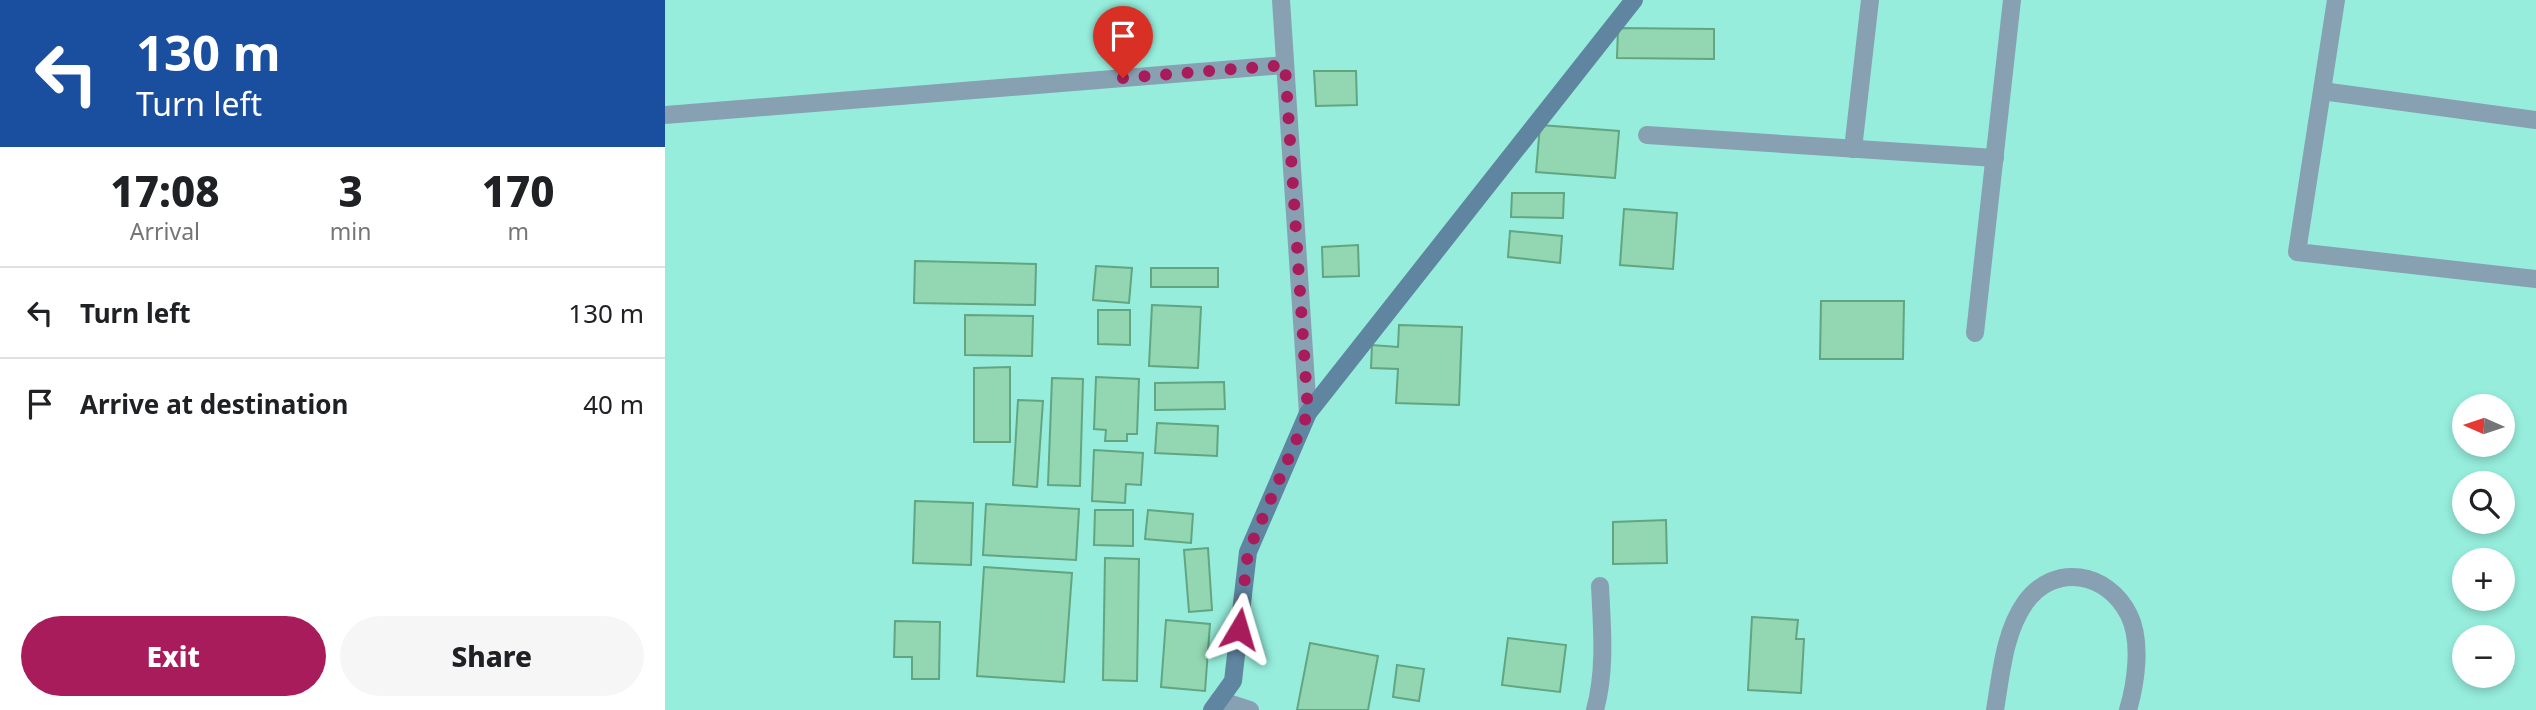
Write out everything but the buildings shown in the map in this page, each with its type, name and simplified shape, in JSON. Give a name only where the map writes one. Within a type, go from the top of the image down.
[{"type":"street","points":[[1281,0],[1308,413]]},
{"type":"street","points":[[1250,710],[1215,705],[1233,681],[1248,552],[1308,413],[1634,0]]},
{"type":"street","points":[[1853,149],[1870,0]]},
{"type":"street","points":[[1975,332],[2013,0]]},
{"type":"street","points":[[2336,0],[2297,253],[2536,279]]},
{"type":"street","points":[[665,115],[1285,65]]},
{"type":"street","points":[[2322,91],[2536,120]]},
{"type":"street","points":[[1647,135],[1995,158]]},
{"type":"street","points":[[1995,710],[2007,644],[2026,602],[2051,581],[2063,576],[2076,576],[2108,587],[2130,616],[2136,661],[2128,710]]},
{"type":"street","points":[[1595,710],[1603,646],[1600,586]]},
{"type":"route","points":[[1123,78],[1285,65],[1308,413],[1248,552],[1239,629]]}]
